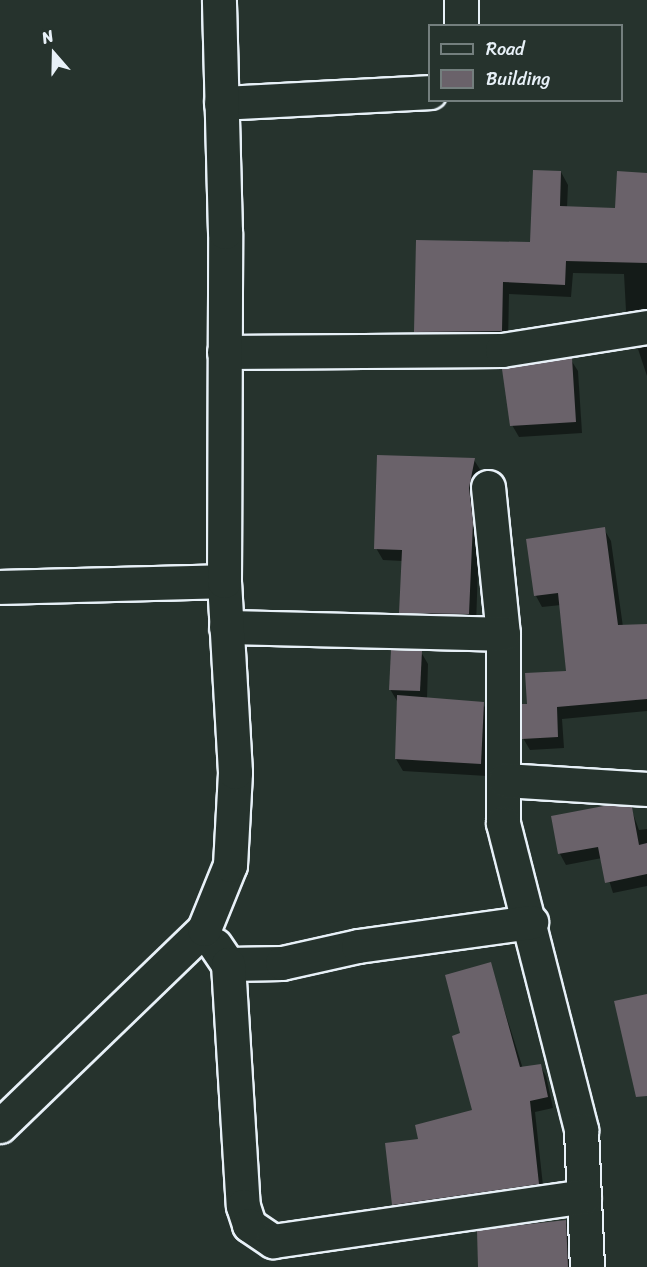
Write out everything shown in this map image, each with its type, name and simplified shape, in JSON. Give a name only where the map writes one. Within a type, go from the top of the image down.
[{"type":"street","points":[[0,1126],[204,929],[230,865],[235,772],[224,581],[224,352],[219,0]]},
{"type":"street","points":[[460,24],[461,0]]},
{"type":"street","points":[[221,103],[428,92]]},
{"type":"street","points":[[224,352],[502,350],[647,327]]},
{"type":"street","points":[[488,487],[503,634],[505,780],[503,822],[531,922],[581,1130],[587,1267]]},
{"type":"street","points":[[0,587],[224,581]]},
{"type":"street","points":[[226,627],[503,634]]},
{"type":"street","points":[[505,780],[647,789]]},
{"type":"street","points":[[228,964],[282,963],[358,946],[531,922]]},
{"type":"street","points":[[204,929],[228,964],[243,1206],[249,1226],[273,1241],[584,1196]]},
{"type":"building","points":[[533,170],[561,171],[560,206],[615,208],[617,171],[647,173],[647,263],[566,261],[565,285],[503,282],[502,331],[414,332],[416,240],[530,242]]},
{"type":"building","points":[[572,358],[576,422],[510,426],[502,369]]},
{"type":"building","points":[[377,455],[475,458],[469,488],[473,522],[469,614],[399,613],[402,550],[374,549]]},
{"type":"building","points":[[605,527],[618,625],[647,624],[647,699],[557,707],[558,737],[522,739],[522,704],[527,704],[525,673],[566,671],[558,593],[534,596],[526,539]]},
{"type":"building","points":[[391,650],[422,651],[420,691],[389,690]]},
{"type":"building","points":[[397,695],[484,702],[481,764],[395,759]]},
{"type":"building","points":[[609,805],[632,807],[639,845],[647,843],[647,874],[605,883],[598,847],[558,854],[551,816]]},
{"type":"building","points":[[491,962],[520,1067],[541,1064],[548,1097],[530,1101],[539,1184],[392,1205],[385,1143],[418,1139],[415,1125],[472,1110],[452,1036],[460,1033],[445,975]]},
{"type":"building","points":[[647,994],[647,1096],[636,1097],[614,1001]]},
{"type":"building","points":[[566,1220],[568,1267],[478,1267],[477,1230]]}]
